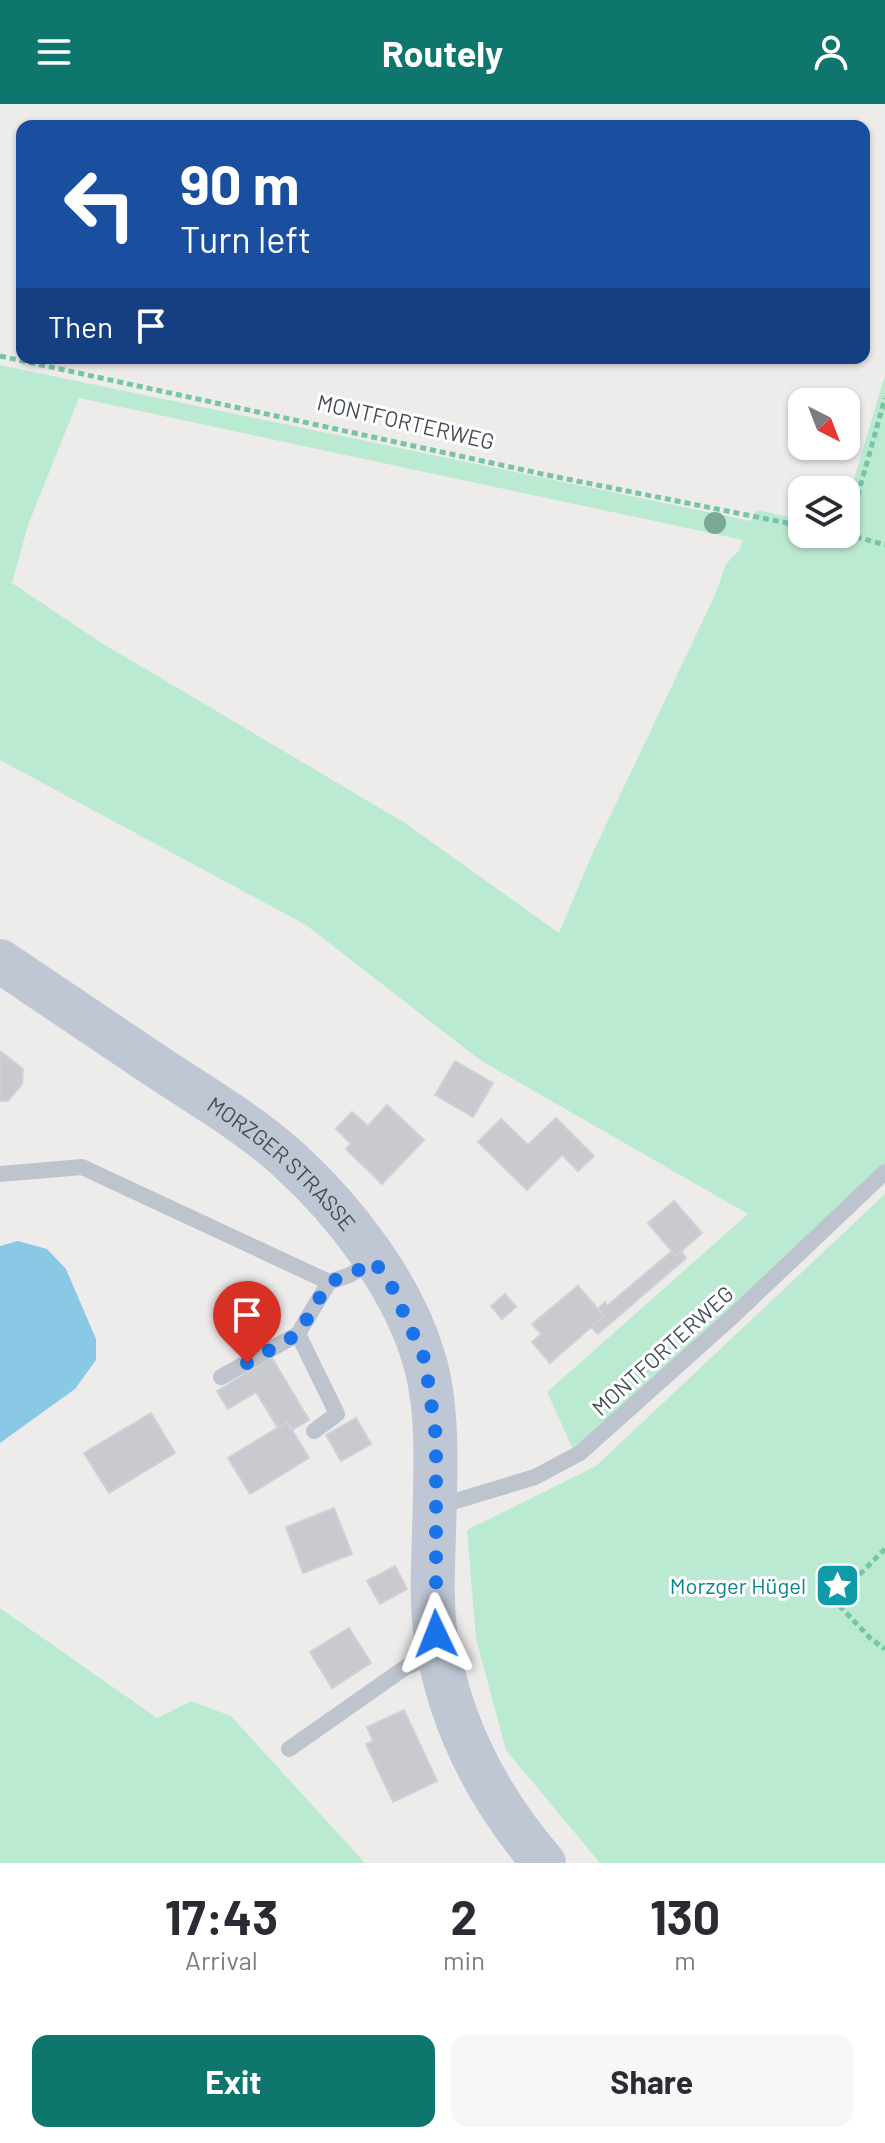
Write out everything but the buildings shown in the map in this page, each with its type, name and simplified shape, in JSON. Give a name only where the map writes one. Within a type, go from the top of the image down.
[{"type":"street","name":"MORZGER STRASSE","points":[[0,961],[237,1120],[289,1160],[342,1215],[392,1287],[425,1360],[436,1437],[434,1600],[440,1654],[458,1720],[476,1765],[496,1802],[544,1863]]},
{"type":"lane","points":[[0,1174],[82,1167],[329,1282]]},
{"type":"lane","name":"MONTFORTERWEG","points":[[435,1507],[535,1477],[580,1453],[732,1317],[885,1172]]},
{"type":"lane","points":[[221,1377],[298,1334],[329,1282],[350,1275],[374,1261]]},
{"type":"lane","points":[[298,1334],[337,1414],[314,1431]]},
{"type":"lane","points":[[289,1749],[406,1667],[440,1654]]},
{"type":"path","name":"MONTFORTERWEG","points":[[38,364],[521,469],[788,523]]},
{"type":"path","points":[[860,485],[885,398]]},
{"type":"path","points":[[860,538],[885,545]]},
{"type":"path","points":[[885,1549],[834,1600],[871,1639],[885,1649]]},
{"type":"green space","points":[[0,365],[751,521],[757,510],[788,517],[788,548],[860,548],[860,476],[855,476],[885,375],[885,1165],[837,1207],[679,1360],[573,1449],[547,1392],[748,1214],[480,1060],[306,925],[0,760]],"holes":[[[79,398],[743,540],[739,550],[726,564],[715,595],[594,850],[559,933],[405,823],[100,642],[12,583],[28,525]]]},
{"type":"green space","points":[[885,1194],[885,1863],[600,1863],[506,1750],[476,1639],[467,1530],[596,1466]]},
{"type":"green space","points":[[0,1608],[157,1718],[191,1701],[231,1716],[365,1863],[0,1863]]},
{"type":"water","points":[[18,1241],[47,1249],[66,1269],[96,1339],[96,1360],[75,1389],[0,1443],[0,1246]]},
{"type":"place","name":"Morzger Hügel","points":[[837,1585]]},
{"type":"route","points":[[247,1363],[298,1334],[329,1282],[350,1275],[374,1261],[392,1287],[425,1360],[430,1390],[436,1437],[436,1634]]}]
